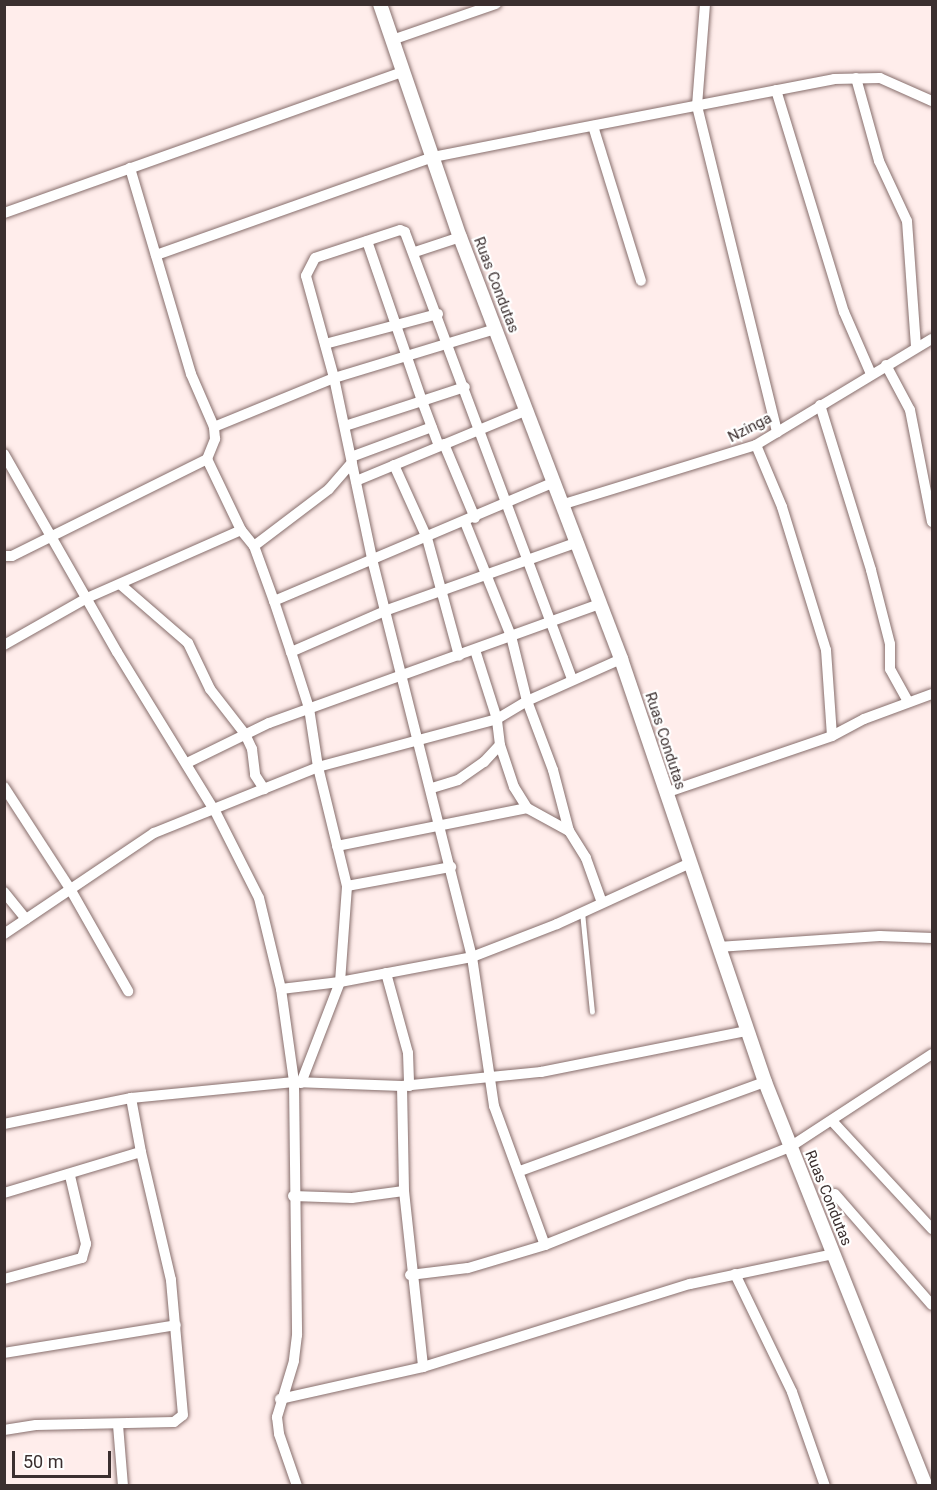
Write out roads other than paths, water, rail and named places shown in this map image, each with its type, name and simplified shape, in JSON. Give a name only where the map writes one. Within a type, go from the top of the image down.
[{"type":"street","name":"Ruas Condutas","points":[[380,4],[460,237],[564,504],[621,659],[765,1082],[928,1485]]},
{"type":"street","points":[[392,40],[496,4]]},
{"type":"street","points":[[705,4],[697,106],[777,432]]},
{"type":"street","points":[[4,213],[403,72]]},
{"type":"street","points":[[156,255],[433,157],[776,90],[856,78],[880,78],[933,101]]},
{"type":"street","points":[[856,78],[879,161],[907,221],[916,347]]},
{"type":"street","points":[[776,90],[844,312],[871,374]]},
{"type":"street","points":[[593,126],[641,281]]},
{"type":"street","points":[[4,556],[207,459],[215,439],[214,427],[191,374],[130,168]]},
{"type":"street","points":[[545,1245],[520,1171],[497,1118],[471,957],[451,867],[387,610],[372,559],[334,378],[306,276],[307,267],[315,258],[402,230],[415,252],[450,343],[505,504],[572,679]]},
{"type":"street","points":[[415,252],[460,237]]},
{"type":"street","points":[[367,241],[399,327],[422,401],[442,445],[511,636],[528,701],[553,770],[569,831],[586,858],[601,900]]},
{"type":"street","points":[[325,344],[399,327],[438,314]]},
{"type":"street","points":[[214,427],[334,378],[495,329]]},
{"type":"street","name":"Nzinga","points":[[564,504],[756,445],[916,347],[933,339]]},
{"type":"street","points":[[886,365],[910,410],[933,522]]},
{"type":"street","points":[[345,426],[465,387]]},
{"type":"street","points":[[820,405],[872,570],[890,644],[890,669],[908,702]]},
{"type":"street","points":[[356,481],[527,410]]},
{"type":"street","points":[[254,546],[329,489],[351,460],[432,427]]},
{"type":"street","points":[[756,445],[782,507],[826,650],[832,701],[832,736]]},
{"type":"street","points":[[4,454],[87,598],[215,811],[256,890],[281,989],[298,1082],[293,1196],[297,1335],[289,1381],[280,1399],[279,1434],[297,1485]]},
{"type":"street","points":[[207,459],[241,530],[254,546],[291,652],[309,708],[318,767],[347,886],[339,982],[298,1082]]},
{"type":"street","points":[[394,465],[427,538],[459,656]]},
{"type":"street","points":[[273,601],[470,520],[555,482]]},
{"type":"street","points":[[4,645],[87,598],[121,585],[241,530]]},
{"type":"street","points":[[291,652],[387,610],[578,542]]},
{"type":"street","points":[[121,585],[184,637],[210,689],[244,734],[252,749],[255,775],[264,789]]},
{"type":"street","points":[[187,763],[244,734],[309,708],[403,677],[600,604]]},
{"type":"street","points":[[475,650],[497,719],[500,745],[514,787],[527,808],[569,831]]},
{"type":"street","points":[[4,934],[69,887],[154,833],[215,811],[318,767],[420,742],[497,719],[572,679],[621,659]]},
{"type":"street","points":[[665,793],[832,736],[933,693]]},
{"type":"street","points":[[432,788],[458,780],[500,745]]},
{"type":"street","points":[[4,787],[69,887],[128,991]]},
{"type":"street","points":[[337,846],[527,808]]},
{"type":"street","points":[[281,989],[339,982],[471,957],[690,863]]},
{"type":"street","points":[[347,886],[451,867]]},
{"type":"street","points":[[4,892],[26,919]]},
{"type":"street","points":[[718,947],[880,936],[933,938]]},
{"type":"street","points":[[386,973],[408,1053],[405,1086],[404,1191],[410,1275],[423,1367]]},
{"type":"street","points":[[4,1124],[131,1098],[298,1082],[405,1086],[574,1067],[747,1031]]},
{"type":"street","points":[[410,1275],[468,1268],[545,1245],[790,1147],[832,1122],[933,1054]]},
{"type":"street","points":[[520,1171],[765,1082]]},
{"type":"street","points":[[4,1430],[36,1425],[174,1422],[183,1416],[171,1280],[141,1152],[131,1098]]},
{"type":"street","points":[[832,1122],[933,1229]]},
{"type":"street","points":[[4,1193],[70,1176],[141,1152]]},
{"type":"street","points":[[4,1279],[82,1257],[86,1244],[70,1176]]},
{"type":"street","points":[[293,1196],[352,1198],[404,1191]]},
{"type":"street","points":[[835,1194],[933,1305]]},
{"type":"street","points":[[280,1399],[423,1367],[690,1284],[833,1254]]},
{"type":"street","points":[[735,1274],[792,1392],[825,1485]]},
{"type":"street","points":[[4,1353],[176,1325]]},
{"type":"street","points":[[118,1425],[123,1485]]},
{"type":"lane","points":[[582,910],[592,1012]]},
{"type":"lane","points":[[928,1485],[933,1483]]}]
